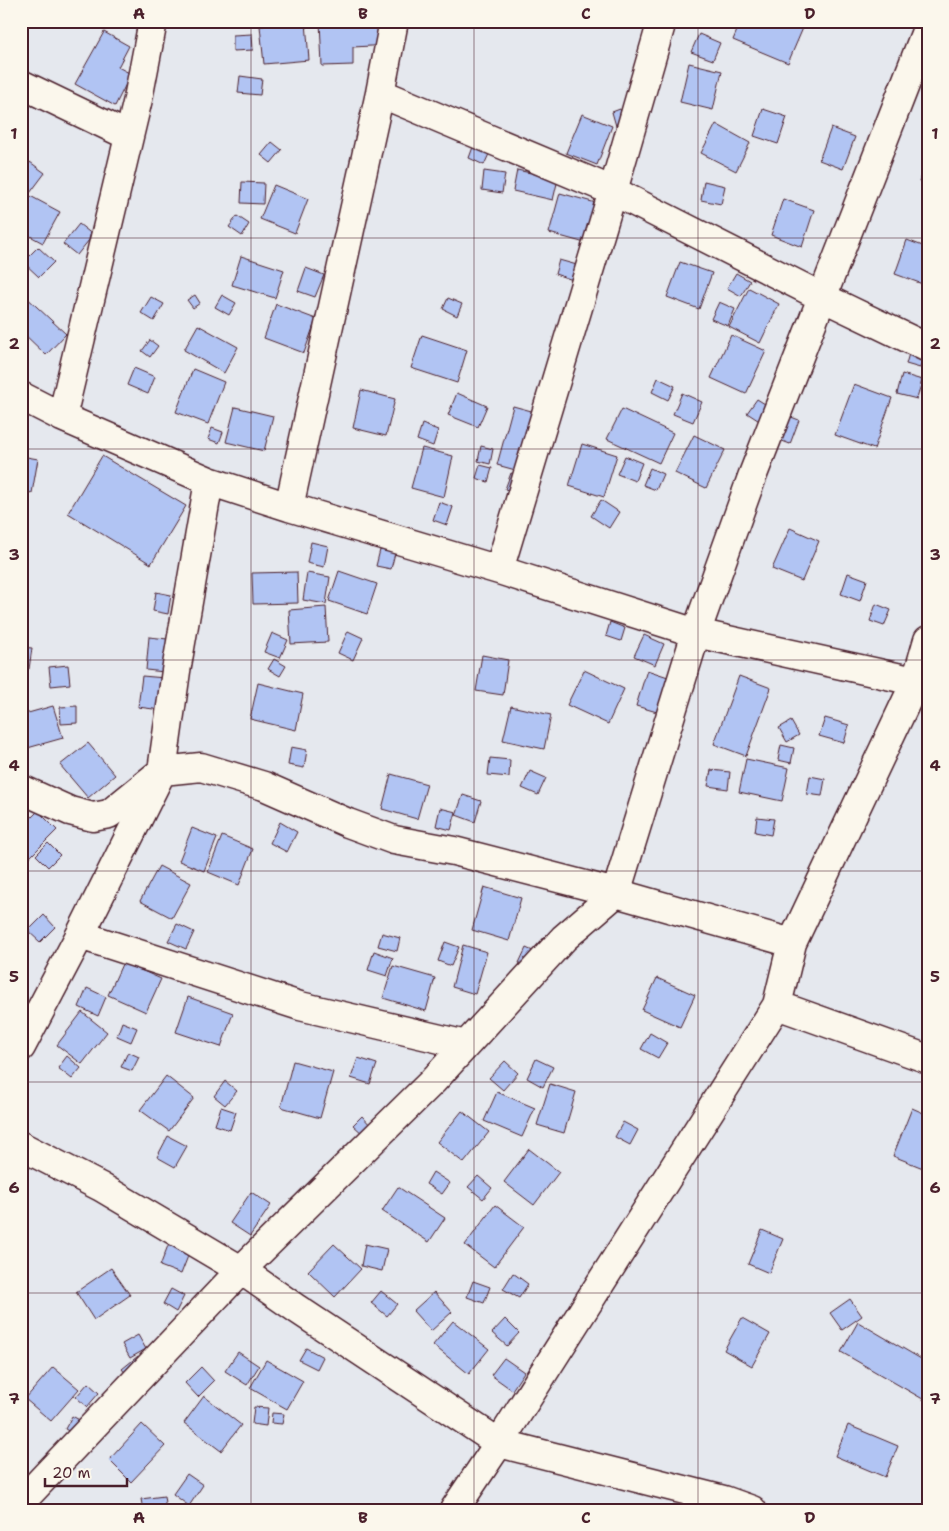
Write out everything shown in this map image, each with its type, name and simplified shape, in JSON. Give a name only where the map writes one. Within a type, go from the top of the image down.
[{"type":"street","points":[[62,417],[129,136],[153,21]]},
{"type":"street","points":[[289,507],[380,93],[394,21]]},
{"type":"street","points":[[499,570],[662,21]]},
{"type":"street","points":[[21,1502],[241,1270],[433,1081],[564,938],[616,893],[696,633],[752,477],[928,26]]},
{"type":"street","points":[[21,84],[129,136]]},
{"type":"street","points":[[380,93],[613,191],[822,297],[928,348]]},
{"type":"street","points":[[21,396],[62,417],[209,481],[289,507],[499,570],[696,633],[922,683]]},
{"type":"street","points":[[21,1047],[80,936],[162,771],[176,671],[209,481]]},
{"type":"street","points":[[454,1510],[777,1004],[792,943],[922,683],[928,640]]},
{"type":"street","points":[[21,789],[70,811],[93,817],[109,814],[162,771],[200,767],[229,774],[264,786],[348,823],[394,840],[454,851],[616,893],[792,943]]},
{"type":"street","points":[[80,936],[300,1006],[466,1045]]},
{"type":"street","points":[[777,1004],[928,1059]]},
{"type":"street","points":[[21,1146],[101,1187],[241,1270],[305,1315],[499,1442],[719,1505],[752,1510]]},
{"type":"building","points":[[320,21],[388,21],[389,45],[353,47],[353,65],[322,66]]},
{"type":"building","points":[[741,21],[806,21],[788,63],[733,40]]},
{"type":"building","points":[[306,22],[309,60],[264,64],[260,26]]},
{"type":"building","points":[[104,32],[129,46],[118,67],[131,74],[115,106],[75,84]]},
{"type":"building","points":[[252,34],[253,50],[233,51],[233,35]]},
{"type":"building","points":[[699,34],[720,43],[713,60],[691,52]]},
{"type":"building","points":[[689,63],[722,71],[713,110],[680,102]]},
{"type":"building","points":[[240,76],[262,79],[260,95],[238,93]]},
{"type":"building","points":[[620,109],[625,124],[616,126],[612,112]]},
{"type":"building","points":[[763,109],[787,117],[778,144],[754,136]]},
{"type":"building","points":[[582,114],[612,126],[597,165],[566,153]]},
{"type":"building","points":[[716,124],[750,143],[736,171],[701,153]]},
{"type":"building","points":[[831,128],[855,137],[843,169],[819,160]]},
{"type":"building","points":[[272,142],[282,150],[271,163],[261,155]]},
{"type":"building","points":[[473,147],[489,154],[484,165],[469,158]]},
{"type":"building","points":[[21,154],[27,157],[21,166]]},
{"type":"building","points":[[928,156],[928,184],[919,181]]},
{"type":"building","points":[[30,162],[45,173],[30,193],[21,186],[21,174]]},
{"type":"building","points":[[517,170],[558,179],[553,200],[513,191]]},
{"type":"building","points":[[484,171],[505,174],[502,193],[482,190]]},
{"type":"building","points":[[704,181],[725,186],[721,204],[701,200]]},
{"type":"building","points":[[242,182],[264,183],[263,204],[241,203]]},
{"type":"building","points":[[274,185],[308,199],[295,233],[260,219]]},
{"type":"building","points":[[21,191],[60,212],[43,243],[21,231]]},
{"type":"building","points":[[560,193],[596,203],[585,243],[549,233]]},
{"type":"building","points":[[783,199],[814,210],[802,247],[771,235]]},
{"type":"building","points":[[237,216],[249,224],[242,236],[229,227]]},
{"type":"building","points":[[79,224],[93,235],[77,255],[63,244]]},
{"type":"building","points":[[907,240],[928,248],[928,286],[895,274]]},
{"type":"building","points":[[38,247],[54,262],[39,277],[23,262]]},
{"type":"building","points":[[241,256],[284,270],[275,298],[232,285]]},
{"type":"building","points":[[559,260],[577,265],[573,280],[555,274]]},
{"type":"building","points":[[680,262],[712,273],[699,309],[667,297]]},
{"type":"building","points":[[306,268],[324,275],[315,297],[298,291]]},
{"type":"building","points":[[736,273],[750,281],[741,296],[727,288]]},
{"type":"building","points":[[749,288],[779,304],[760,343],[729,327]]},
{"type":"building","points":[[22,293],[66,334],[46,355],[21,331]]},
{"type":"building","points":[[195,295],[200,303],[193,308],[187,300]]},
{"type":"building","points":[[222,295],[236,303],[229,315],[215,307]]},
{"type":"building","points":[[151,297],[164,304],[154,321],[141,313]]},
{"type":"building","points":[[448,298],[462,304],[457,316],[443,309]]},
{"type":"building","points":[[719,302],[735,309],[728,326],[711,319]]},
{"type":"building","points":[[276,304],[316,319],[304,353],[264,338]]},
{"type":"building","points":[[198,325],[238,347],[224,373],[184,350]]},
{"type":"building","points":[[422,335],[467,350],[457,383],[411,368]]},
{"type":"building","points":[[731,335],[766,351],[746,394],[711,378]]},
{"type":"building","points":[[150,340],[158,346],[150,357],[142,351]]},
{"type":"building","points":[[910,350],[924,355],[920,368],[906,364]]},
{"type":"building","points":[[134,368],[155,377],[148,394],[127,385]]},
{"type":"building","points":[[193,369],[224,382],[208,424],[176,412]]},
{"type":"building","points":[[902,374],[922,380],[917,399],[897,394]]},
{"type":"building","points":[[658,378],[675,386],[668,400],[652,392]]},
{"type":"building","points":[[854,384],[892,398],[874,449],[835,435]]},
{"type":"building","points":[[361,390],[395,399],[386,436],[353,428]]},
{"type":"building","points":[[457,393],[487,406],[478,427],[448,415]]},
{"type":"building","points":[[682,393],[702,402],[693,422],[673,414]]},
{"type":"building","points":[[757,399],[773,409],[764,424],[747,413]]},
{"type":"building","points":[[513,406],[550,416],[534,475],[497,465]]},
{"type":"building","points":[[235,407],[273,416],[264,451],[226,442]]},
{"type":"building","points":[[622,409],[673,433],[659,463],[607,439]]},
{"type":"building","points":[[781,413],[799,420],[790,444],[772,437]]},
{"type":"building","points":[[422,424],[438,430],[433,446],[417,440]]},
{"type":"building","points":[[212,428],[223,432],[219,443],[208,439]]},
{"type":"building","points":[[694,435],[725,450],[706,488],[675,473]]},
{"type":"building","points":[[582,444],[617,455],[604,497],[569,486]]},
{"type":"building","points":[[481,446],[493,449],[490,464],[478,461]]},
{"type":"building","points":[[422,448],[453,456],[444,497],[411,488]]},
{"type":"building","points":[[21,456],[38,459],[32,493],[21,491]]},
{"type":"building","points":[[102,456],[186,506],[151,564],[68,513]]},
{"type":"building","points":[[625,456],[642,463],[635,481],[617,474]]},
{"type":"building","points":[[480,465],[492,468],[488,482],[476,478]]},
{"type":"building","points":[[650,468],[663,474],[656,490],[643,485]]},
{"type":"building","points":[[511,473],[527,479],[521,495],[505,489]]},
{"type":"building","points":[[601,500],[619,512],[609,528],[591,516]]},
{"type":"building","points":[[439,502],[453,507],[447,525],[433,520]]},
{"type":"building","points":[[790,528],[819,541],[802,581],[772,569]]},
{"type":"building","points":[[311,542],[328,546],[324,567],[307,563]]},
{"type":"building","points":[[380,550],[395,553],[391,569],[376,566]]},
{"type":"building","points":[[339,571],[377,584],[367,614],[329,601]]},
{"type":"building","points":[[297,572],[298,603],[253,604],[252,573]]},
{"type":"building","points":[[307,573],[330,577],[326,604],[303,600]]},
{"type":"building","points":[[848,573],[867,580],[860,601],[841,594]]},
{"type":"building","points":[[156,592],[171,595],[168,614],[153,611]]},
{"type":"building","points":[[876,604],[891,610],[884,626],[870,621]]},
{"type":"building","points":[[326,607],[328,642],[291,644],[289,610]]},
{"type":"building","points":[[610,622],[625,628],[621,641],[606,636]]},
{"type":"building","points":[[348,631],[363,638],[353,660],[338,653]]},
{"type":"building","points":[[272,633],[288,640],[280,658],[264,652]]},
{"type":"building","points":[[644,635],[664,644],[655,665],[634,656]]},
{"type":"building","points":[[149,637],[186,641],[183,674],[146,670]]},
{"type":"building","points":[[21,647],[32,648],[29,669],[21,667]]},
{"type":"building","points":[[482,655],[508,660],[503,695],[476,691]]},
{"type":"building","points":[[274,659],[286,666],[280,676],[268,669]]},
{"type":"building","points":[[68,665],[70,684],[51,686],[49,667]]},
{"type":"building","points":[[584,670],[624,689],[608,724],[567,705]]},
{"type":"building","points":[[647,670],[689,684],[678,718],[636,706]]},
{"type":"building","points":[[21,671],[23,671],[24,712],[21,712]]},
{"type":"building","points":[[142,676],[165,678],[161,710],[138,707]]},
{"type":"building","points":[[739,676],[771,688],[746,756],[714,744]]},
{"type":"building","points":[[258,683],[303,694],[296,730],[250,719]]},
{"type":"building","points":[[53,706],[63,738],[24,749],[21,741],[21,715]]},
{"type":"building","points":[[77,706],[77,723],[61,724],[60,707]]},
{"type":"building","points":[[511,706],[551,715],[544,749],[503,740]]},
{"type":"building","points":[[825,718],[849,725],[844,743],[819,736]]},
{"type":"building","points":[[791,721],[799,735],[787,742],[779,728]]},
{"type":"building","points":[[88,743],[115,775],[88,798],[60,765]]},
{"type":"building","points":[[781,745],[794,748],[791,763],[778,760]]},
{"type":"building","points":[[291,747],[307,750],[304,768],[288,765]]},
{"type":"building","points":[[490,758],[510,760],[509,777],[488,775]]},
{"type":"building","points":[[746,759],[789,768],[782,801],[739,792]]},
{"type":"building","points":[[711,770],[730,772],[728,789],[708,786]]},
{"type":"building","points":[[530,771],[546,778],[538,795],[522,788]]},
{"type":"building","points":[[391,774],[427,784],[417,819],[382,809]]},
{"type":"building","points":[[810,776],[825,779],[822,796],[807,794]]},
{"type":"building","points":[[463,795],[481,801],[475,822],[456,815]]},
{"type":"building","points":[[440,808],[456,812],[451,830],[436,826]]},
{"type":"building","points":[[38,811],[57,830],[29,858],[21,850],[21,828]]},
{"type":"building","points":[[757,817],[774,819],[771,835],[755,832]]},
{"type":"building","points":[[280,822],[297,832],[287,852],[270,843]]},
{"type":"building","points":[[192,828],[217,838],[204,871],[179,861]]},
{"type":"building","points":[[222,836],[253,849],[239,885],[208,872]]},
{"type":"building","points":[[48,843],[60,855],[48,867],[36,855]]},
{"type":"building","points":[[159,866],[191,883],[172,918],[140,901]]},
{"type":"building","points":[[484,887],[521,898],[509,941],[472,930]]},
{"type":"building","points":[[44,915],[55,927],[40,942],[28,931]]},
{"type":"building","points":[[177,924],[194,932],[186,949],[168,941]]},
{"type":"building","points":[[382,933],[400,938],[397,951],[378,946]]},
{"type":"building","points":[[445,942],[459,947],[451,966],[438,961]]},
{"type":"building","points":[[463,945],[487,952],[475,994],[452,987]]},
{"type":"building","points":[[526,948],[542,955],[536,970],[519,963]]},
{"type":"building","points":[[374,951],[393,958],[387,976],[368,970]]},
{"type":"building","points":[[123,962],[161,979],[146,1012],[108,995]]},
{"type":"building","points":[[393,966],[435,978],[426,1011],[383,998]]},
{"type":"building","points":[[657,978],[695,995],[680,1027],[642,1010]]},
{"type":"building","points":[[87,988],[106,997],[98,1016],[79,1007]]},
{"type":"building","points":[[188,997],[233,1013],[221,1047],[176,1032]]},
{"type":"building","points":[[82,1012],[107,1032],[82,1064],[57,1045]]},
{"type":"building","points":[[122,1022],[137,1028],[131,1042],[117,1036]]},
{"type":"building","points":[[650,1033],[667,1043],[658,1058],[641,1049]]},
{"type":"building","points":[[128,1052],[139,1057],[132,1071],[121,1067]]},
{"type":"building","points":[[67,1056],[81,1068],[72,1079],[58,1068]]},
{"type":"building","points":[[358,1058],[377,1064],[370,1084],[351,1078]]},
{"type":"building","points":[[536,1059],[553,1067],[543,1087],[527,1078]]},
{"type":"building","points":[[293,1061],[333,1072],[320,1118],[281,1107]]},
{"type":"building","points":[[505,1061],[518,1073],[503,1090],[489,1078]]},
{"type":"building","points":[[166,1076],[194,1098],[169,1131],[140,1110]]},
{"type":"building","points":[[225,1081],[237,1091],[225,1105],[214,1096]]},
{"type":"building","points":[[550,1084],[576,1092],[564,1133],[537,1125]]},
{"type":"building","points":[[497,1092],[535,1108],[522,1137],[484,1121]]},
{"type":"building","points":[[221,1107],[236,1112],[230,1130],[215,1125]]},
{"type":"building","points":[[912,1108],[928,1115],[928,1170],[893,1156]]},
{"type":"building","points":[[462,1111],[489,1132],[464,1163],[437,1142]]},
{"type":"building","points":[[362,1116],[372,1127],[364,1135],[353,1125]]},
{"type":"building","points":[[623,1122],[638,1130],[630,1145],[615,1137]]},
{"type":"building","points":[[168,1136],[187,1146],[175,1167],[157,1157]]},
{"type":"building","points":[[529,1149],[559,1172],[534,1205],[504,1182]]},
{"type":"building","points":[[433,1172],[450,1183],[442,1194],[426,1184]]},
{"type":"building","points":[[478,1176],[492,1188],[483,1199],[468,1187]]},
{"type":"building","points":[[398,1187],[445,1218],[429,1242],[382,1211]]},
{"type":"building","points":[[251,1192],[271,1205],[250,1236],[230,1223]]},
{"type":"building","points":[[495,1205],[524,1227],[494,1267],[465,1245]]},
{"type":"building","points":[[762,1230],[783,1239],[769,1273],[748,1264]]},
{"type":"building","points":[[169,1243],[190,1251],[181,1274],[160,1266]]},
{"type":"building","points":[[334,1244],[361,1269],[335,1297],[308,1271]]},
{"type":"building","points":[[365,1244],[387,1249],[382,1271],[361,1266]]},
{"type":"building","points":[[23,1257],[26,1268],[21,1269],[21,1258]]},
{"type":"building","points":[[111,1268],[130,1295],[94,1320],[76,1292]]},
{"type":"building","points":[[513,1273],[528,1284],[519,1298],[503,1289]]},
{"type":"building","points":[[473,1281],[490,1287],[484,1303],[467,1297]]},
{"type":"building","points":[[171,1289],[184,1296],[176,1312],[163,1304]]},
{"type":"building","points":[[381,1291],[397,1304],[387,1316],[371,1303]]},
{"type":"building","points":[[434,1292],[452,1312],[431,1331],[413,1311]]},
{"type":"building","points":[[850,1299],[862,1316],[842,1330],[830,1313]]},
{"type":"building","points":[[742,1318],[770,1334],[752,1366],[724,1350]]},
{"type":"building","points":[[505,1319],[519,1333],[507,1346],[492,1333]]},
{"type":"building","points":[[453,1321],[489,1349],[469,1374],[433,1345]]},
{"type":"building","points":[[858,1322],[928,1363],[928,1402],[841,1352]]},
{"type":"building","points":[[138,1335],[146,1349],[130,1358],[122,1344]]},
{"type":"building","points":[[306,1348],[323,1357],[317,1369],[299,1360]]},
{"type":"building","points":[[238,1352],[259,1366],[247,1385],[225,1371]]},
{"type":"building","points":[[138,1356],[146,1366],[130,1379],[122,1369]]},
{"type":"building","points":[[504,1358],[524,1372],[512,1390],[491,1375]]},
{"type":"building","points":[[266,1360],[303,1381],[287,1409],[250,1388]]},
{"type":"building","points":[[53,1367],[79,1389],[51,1421],[25,1399]]},
{"type":"building","points":[[201,1367],[214,1381],[198,1397],[185,1383]]},
{"type":"building","points":[[88,1383],[99,1393],[87,1407],[76,1397]]},
{"type":"building","points":[[204,1396],[241,1425],[221,1451],[184,1423]]},
{"type":"building","points":[[254,1407],[268,1408],[266,1426],[252,1424]]},
{"type":"building","points":[[272,1413],[284,1414],[282,1424],[271,1423]]},
{"type":"building","points":[[72,1416],[89,1425],[81,1438],[65,1429]]},
{"type":"building","points":[[142,1424],[165,1446],[131,1482],[109,1460]]},
{"type":"building","points":[[848,1425],[898,1446],[885,1477],[835,1456]]},
{"type":"building","points":[[187,1474],[203,1485],[189,1506],[173,1494]]},
{"type":"building","points":[[164,1496],[166,1510],[143,1510],[141,1499]]}]
